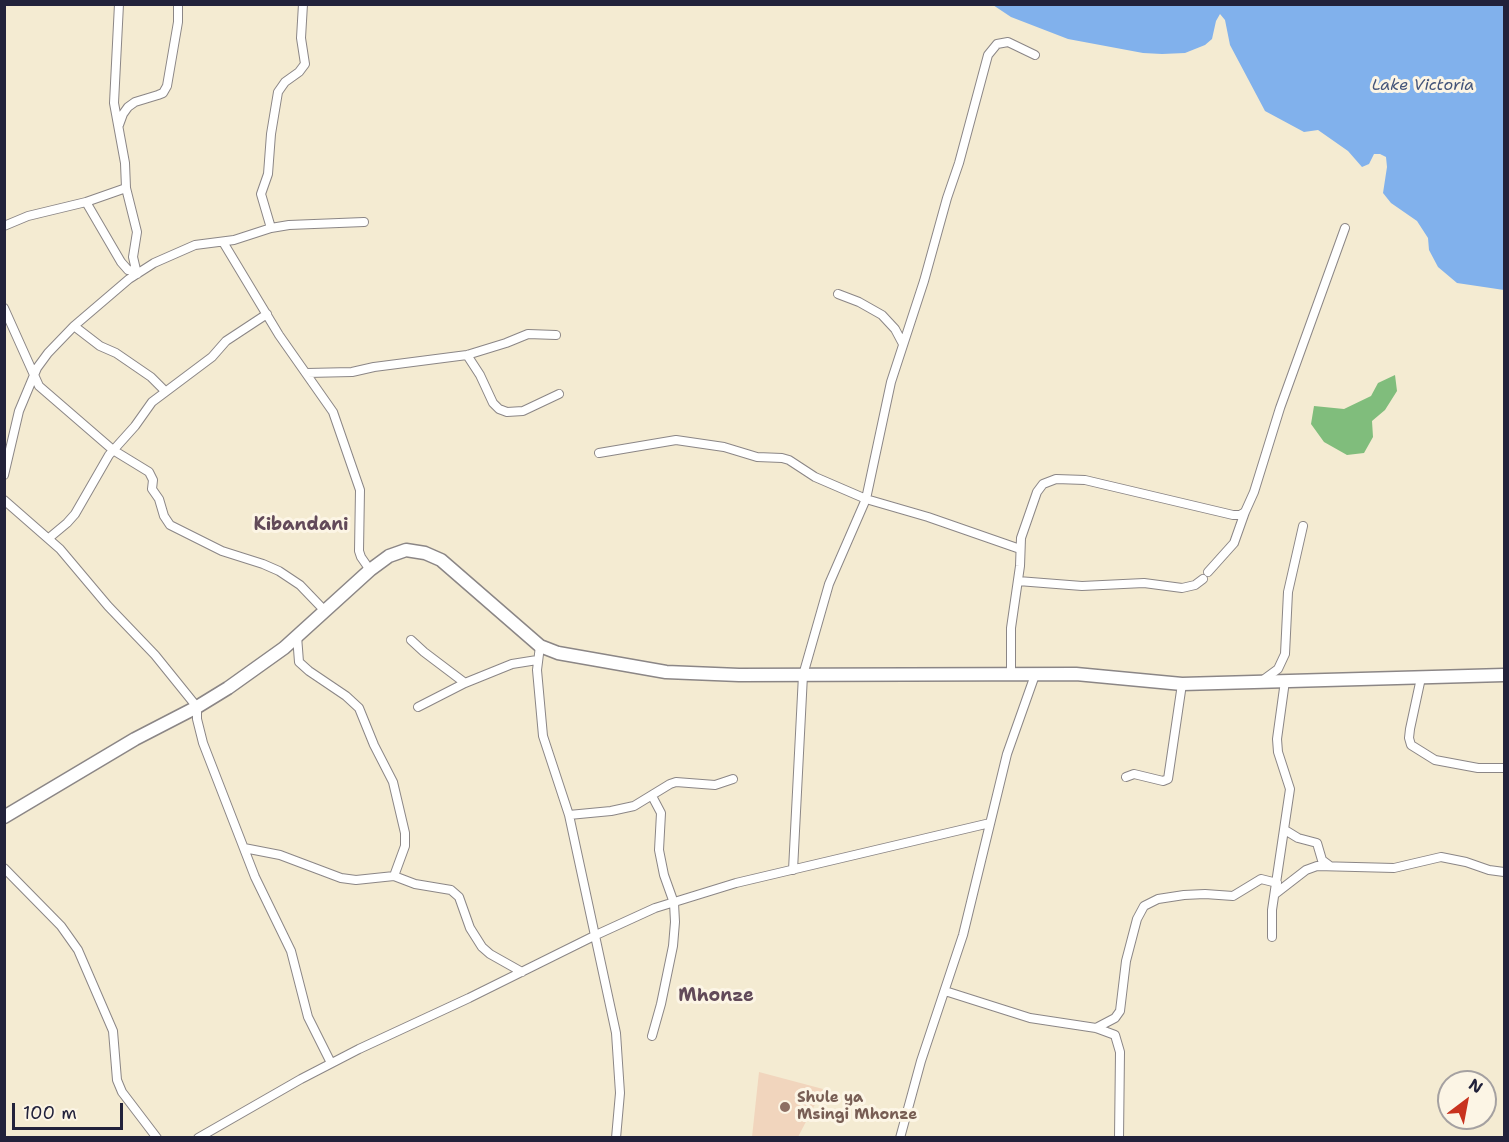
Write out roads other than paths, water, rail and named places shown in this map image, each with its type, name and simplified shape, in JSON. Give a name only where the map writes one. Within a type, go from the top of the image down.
[{"type":"main road","points":[[4,817],[135,739],[197,707],[254,670],[297,636],[370,570],[389,556],[406,550],[425,552],[441,560],[540,646],[558,653],[666,672],[739,675],[1101,676],[1182,684],[1504,675]]},
{"type":"street","points":[[119,4],[114,103],[125,163],[126,188],[136,232],[132,257],[136,273]]},
{"type":"street","points":[[118,129],[128,107],[135,102],[158,96],[167,86],[178,22],[178,4]]},
{"type":"street","points":[[271,228],[261,194],[267,174],[277,96],[285,82],[299,72],[304,64],[301,38],[303,4]]},
{"type":"street","points":[[793,870],[803,675],[829,584],[866,499],[881,421],[959,163],[988,55],[997,44],[1008,42],[1035,55]]},
{"type":"street","points":[[4,226],[28,216],[86,202],[126,188]]},
{"type":"street","points":[[86,202],[121,261],[128,270],[136,273]]},
{"type":"street","points":[[4,475],[19,411],[33,375],[41,362],[74,326],[136,273],[195,245],[223,242],[271,228],[303,223],[364,222]]},
{"type":"street","points":[[1018,581],[1093,586],[1144,584],[1182,588],[1196,585],[1206,575],[1234,543],[1254,492],[1280,408],[1345,228]]},
{"type":"street","points":[[223,242],[286,346],[333,412],[346,454],[357,478],[361,502],[359,551],[363,562],[370,570]]},
{"type":"street","points":[[838,294],[882,315],[895,329],[903,344]]},
{"type":"street","points":[[4,308],[33,375],[46,393],[113,450],[151,476],[152,489],[170,525],[222,551],[279,571],[300,585],[324,610]]},
{"type":"street","points":[[49,538],[75,514],[104,462],[152,402],[203,364],[226,341],[267,314]]},
{"type":"street","points":[[74,326],[100,346],[116,353],[151,377],[165,391]]},
{"type":"street","points":[[307,373],[352,372],[380,366],[467,356],[528,334],[556,335]]},
{"type":"street","points":[[467,356],[480,375],[493,403],[499,409],[507,412],[523,411],[559,394]]},
{"type":"street","points":[[28,362],[36,364],[41,362]]},
{"type":"street","points":[[599,453],[668,441],[702,443],[724,447],[748,456],[789,460],[815,477],[866,499],[928,517],[1020,549]]},
{"type":"street","points":[[1011,674],[1011,628],[1020,549],[1026,523],[1037,492],[1043,484],[1056,479],[1085,480],[1233,515],[1245,512]]},
{"type":"street","points":[[4,500],[60,549],[108,606],[155,655],[197,707],[197,719],[203,743],[255,877],[291,951],[308,1017],[331,1063]]},
{"type":"street","points":[[1260,682],[1278,669],[1285,654],[1288,592],[1303,526]]},
{"type":"street","points":[[297,636],[299,662],[359,708],[374,745],[393,782],[405,840],[394,876]]},
{"type":"street","points":[[411,640],[465,683]]},
{"type":"street","points":[[540,646],[537,660],[543,736],[569,815],[616,1033],[620,1093],[616,1137]]},
{"type":"street","points":[[418,708],[465,683],[512,664],[537,660]]},
{"type":"street","points":[[900,1137],[924,1052],[963,935],[1004,764],[1035,675]]},
{"type":"street","points":[[1421,678],[1410,729],[1411,745],[1435,760],[1478,768],[1504,768]]},
{"type":"street","points":[[1272,937],[1275,894],[1290,789],[1276,739],[1285,681]]},
{"type":"street","points":[[1126,777],[1134,774],[1163,782],[1168,779],[1182,684]]},
{"type":"street","points":[[569,815],[634,806],[676,782],[715,785],[733,778]]},
{"type":"street","points":[[652,796],[661,813],[659,850],[664,875],[674,903],[675,922],[673,946],[652,1036]]},
{"type":"street","points":[[198,1137],[331,1063],[394,1031],[655,908],[736,884],[990,823]]},
{"type":"street","points":[[1285,830],[1298,838],[1317,843],[1322,860],[1330,866]]},
{"type":"street","points":[[244,848],[280,855],[341,878],[356,880],[394,876],[415,885],[451,890],[459,897],[470,928],[482,947],[522,972]]},
{"type":"street","points":[[1275,894],[1306,870],[1317,866],[1394,868],[1441,857],[1504,872]]},
{"type":"street","points":[[4,868],[61,926],[78,950],[113,1031],[117,1080],[122,1092],[157,1137]]},
{"type":"street","points":[[1096,1028],[1115,1018],[1120,1011],[1126,961],[1137,919],[1144,906],[1158,899],[1175,896],[1205,894],[1233,896],[1261,879],[1277,883]]},
{"type":"street","points":[[945,991],[1030,1017],[1096,1028],[1115,1035],[1120,1052],[1119,1137]]},
{"type":"water","name":"Lake Victoria","points":[[993,5],[1504,5],[1504,290],[1457,283],[1438,267],[1429,250],[1428,238],[1417,221],[1391,203],[1383,193],[1387,167],[1386,157],[1374,154],[1369,164],[1362,167],[1348,151],[1318,130],[1304,132],[1265,111],[1230,45],[1225,20],[1220,14],[1212,39],[1205,45],[1185,53],[1162,54],[1143,53],[1068,39],[1011,17]]},
{"type":"place","name":"Shule ya Msingi Mhonze","points":[[785,1107]]},
{"type":"district","name":"Kibandani","points":[[301,525]]},
{"type":"district","name":"Mhonze","points":[[716,996]]}]
